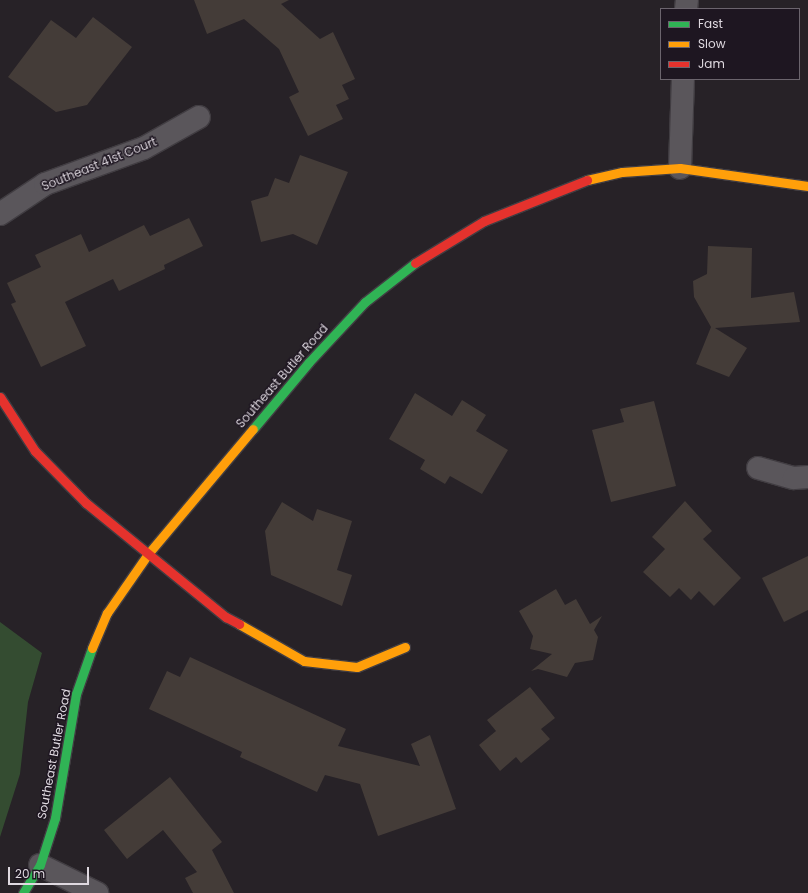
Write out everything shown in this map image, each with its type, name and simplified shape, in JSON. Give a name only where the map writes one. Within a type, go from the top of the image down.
[{"type":"main road","name":"Southeast Butler Road","points":[[23,893],[40,865],[62,786],[76,694],[92,648],[107,613],[148,554],[309,362],[365,302],[403,270],[484,221],[555,191],[622,172],[680,168],[722,172],[808,186]]},
{"type":"main road","points":[[0,398],[35,451],[86,503],[226,617],[304,661],[357,667],[405,647]]},
{"type":"street","points":[[680,168],[683,80]]},
{"type":"street","name":"Southeast 41st Court","points":[[0,214],[45,184],[144,148],[199,117]]},
{"type":"street","points":[[758,468],[794,478],[808,477]]},
{"type":"street","points":[[40,865],[97,893]]},
{"type":"green space","points":[[0,622],[42,653],[28,702],[20,774],[0,837]]},
{"type":"building","points":[[194,0],[289,0],[281,4],[320,39],[333,32],[355,79],[342,85],[349,99],[336,105],[343,119],[308,136],[289,97],[299,92],[279,49],[244,19],[207,34]]},
{"type":"building","points":[[93,17],[132,47],[87,105],[56,112],[8,77],[51,20],[76,38]]},
{"type":"building","points":[[300,155],[348,172],[317,245],[293,234],[261,242],[251,201],[268,196],[275,178],[289,183]]},
{"type":"building","points":[[189,218],[203,246],[164,265],[165,269],[119,291],[113,279],[65,302],[86,346],[41,367],[11,304],[16,302],[7,283],[41,267],[35,255],[81,234],[89,252],[144,225],[150,236]]},
{"type":"building","points":[[708,246],[752,248],[751,298],[794,292],[800,322],[715,328],[747,348],[729,377],[696,364],[711,327],[694,297],[693,281],[707,274]]},
{"type":"building","points":[[415,393],[452,416],[462,400],[486,415],[476,431],[508,450],[482,494],[450,476],[445,484],[420,469],[425,460],[389,439]]},
{"type":"building","points":[[654,401],[676,486],[611,502],[592,430],[624,422],[620,409]]},
{"type":"building","points":[[685,501],[712,531],[703,539],[741,578],[714,606],[699,591],[691,600],[679,588],[670,597],[643,572],[665,549],[652,537]]},
{"type":"building","points":[[282,502],[313,521],[317,509],[352,521],[337,570],[352,575],[342,606],[271,575],[265,531]]},
{"type":"building","points":[[808,556],[808,610],[784,622],[762,578]]},
{"type":"building","points":[[556,589],[565,605],[576,599],[590,624],[602,616],[594,630],[598,637],[593,660],[575,663],[567,677],[538,669],[531,671],[552,654],[530,649],[533,636],[519,611]]},
{"type":"building","points":[[190,657],[346,729],[338,746],[420,766],[411,744],[430,735],[456,809],[378,836],[360,784],[325,775],[317,792],[240,757],[242,752],[149,709],[167,671],[180,677]]},
{"type":"building","points":[[530,687],[555,718],[541,729],[550,739],[521,763],[516,757],[500,771],[479,745],[496,731],[487,720]]},
{"type":"building","points":[[170,777],[222,842],[212,850],[234,893],[193,893],[185,878],[197,872],[163,830],[127,859],[104,830]]},
{"type":"traffic: fast","points":[[253,429],[309,362],[365,302],[415,263]]},
{"type":"traffic: fast","points":[[23,893],[40,865],[55,818],[76,694],[92,648]]},
{"type":"traffic: slow","points":[[587,180],[622,172],[680,168],[808,186]]},
{"type":"traffic: slow","points":[[92,648],[107,613],[148,554],[253,429]]},
{"type":"traffic: slow","points":[[239,624],[304,661],[357,667],[405,647]]},
{"type":"traffic: jam","points":[[415,263],[484,221],[587,180]]},
{"type":"traffic: jam","points":[[0,397],[35,451],[86,503],[226,617],[239,624]]}]
